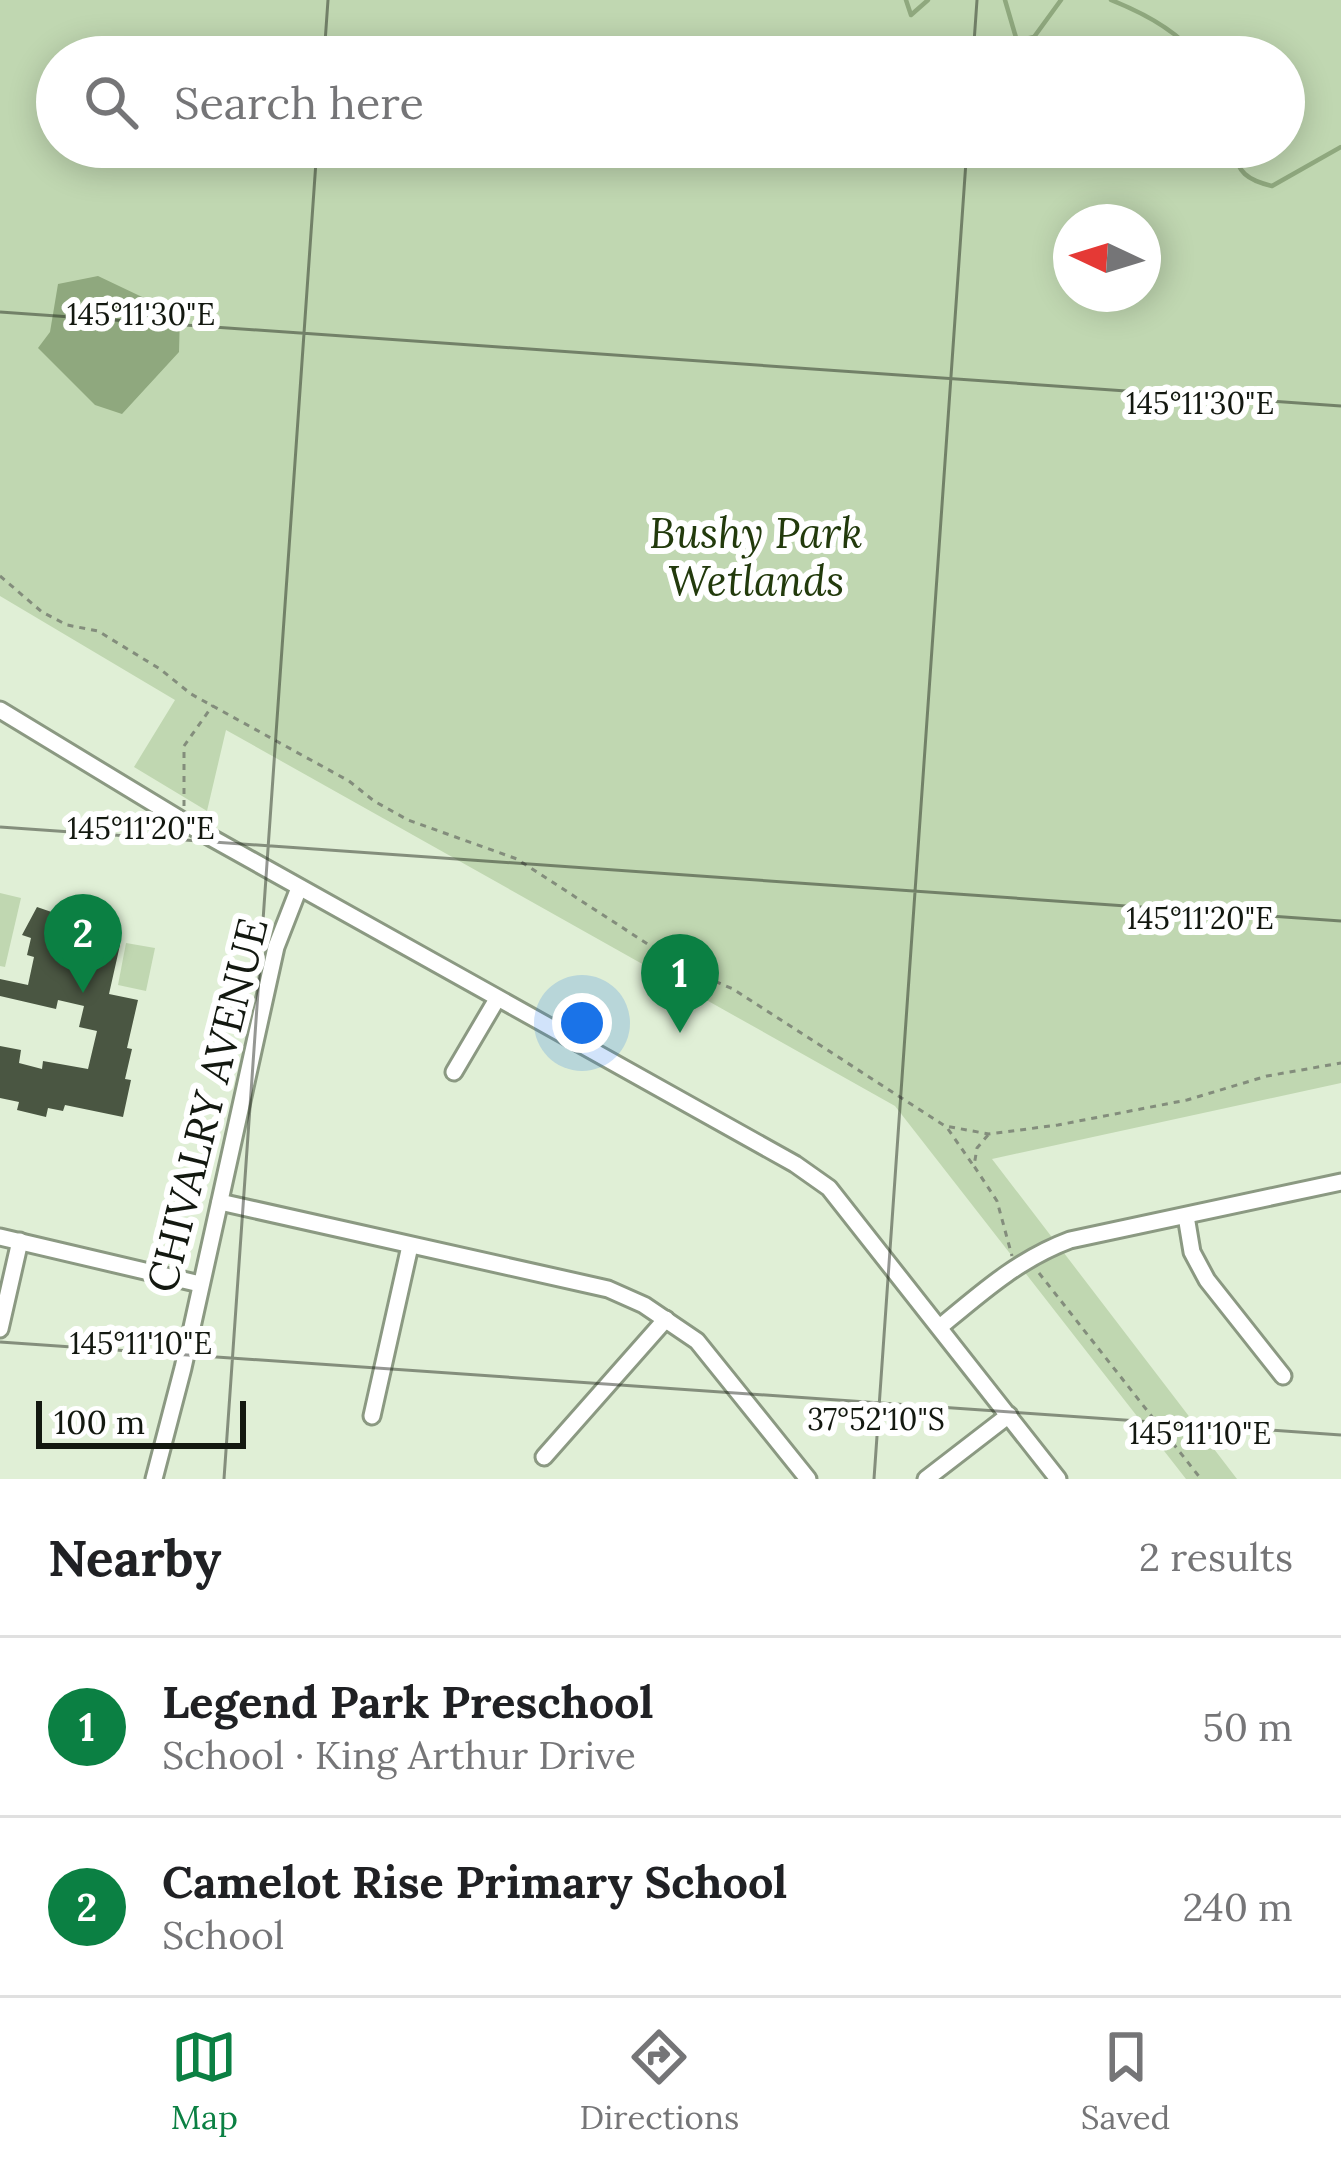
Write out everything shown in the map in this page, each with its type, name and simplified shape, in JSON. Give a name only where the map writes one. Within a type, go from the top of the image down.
[{"type":"street","points":[[0,710],[299,888],[795,1164],[829,1188],[1058,1479]]},
{"type":"street","name":"CHIVALRY AVENUE","points":[[154,1479],[276,946],[299,888]]},
{"type":"street","points":[[454,1072],[497,999]]},
{"type":"street","points":[[940,1327],[1021,1262],[1070,1240],[1341,1181]]},
{"type":"street","points":[[220,1202],[608,1289],[666,1319],[708,1354],[808,1479]]},
{"type":"street","points":[[1186,1216],[1192,1252],[1208,1280],[1283,1376]]},
{"type":"street","points":[[0,1237],[200,1284]]},
{"type":"street","points":[[0,1329],[20,1241]]},
{"type":"street","points":[[372,1416],[410,1246]]},
{"type":"street","points":[[544,1457],[666,1319]]},
{"type":"street","points":[[926,1479],[1009,1415]]},
{"type":"path","points":[[0,576],[42,612],[67,625],[98,632],[408,820],[517,860],[686,970],[734,989],[945,1126],[998,1201],[1021,1262],[1201,1479]]},
{"type":"path","points":[[178,818],[185,803],[184,746],[213,705]]},
{"type":"path","points":[[945,1126],[989,1134],[1186,1100],[1267,1076],[1341,1063]]},
{"type":"path","points":[[974,1166],[977,1148],[989,1134]]},
{"type":"green space","name":"Bushy Park Wetlands","points":[[0,0],[1341,0],[1341,1083],[992,1159],[1237,1479],[1186,1479],[895,1106],[226,730],[207,811],[134,767],[175,700],[0,596]]},
{"type":"green space","points":[[0,893],[21,898],[5,967],[0,966]]},
{"type":"green space","points":[[126,943],[155,948],[146,991],[118,985]]},
{"type":"shaded area","points":[[98,276],[180,315],[179,352],[122,414],[95,405],[38,348],[50,332],[58,284]]},
{"type":"building","points":[[37,907],[98,928],[96,939],[120,945],[109,994],[138,1000],[127,1048],[132,1049],[125,1079],[131,1080],[123,1117],[65,1105],[63,1111],[48,1108],[46,1117],[17,1110],[19,1102],[0,1098],[0,1046],[21,1050],[19,1063],[42,1069],[43,1061],[88,1069],[97,1031],[79,1027],[84,1006],[58,1000],[56,1009],[0,996],[0,979],[28,985],[34,957],[27,955],[31,938],[22,935]]},
{"type":"waterway","points":[[906,0],[911,15],[928,0]]},
{"type":"waterway","points":[[1005,0],[1016,36]]},
{"type":"waterway","points":[[1035,36],[1061,0]]},
{"type":"waterway","points":[[1111,0],[1176,36]]},
{"type":"waterway","points":[[1305,167],[1341,147]]},
{"type":"waterway","points":[[1241,168],[1256,181],[1272,186],[1304,168]]},
{"type":"place","name":"Camelot Rise Primary School","points":[[83,993]]},
{"type":"place","name":"Legend Park Preschool","points":[[680,1033]]}]
